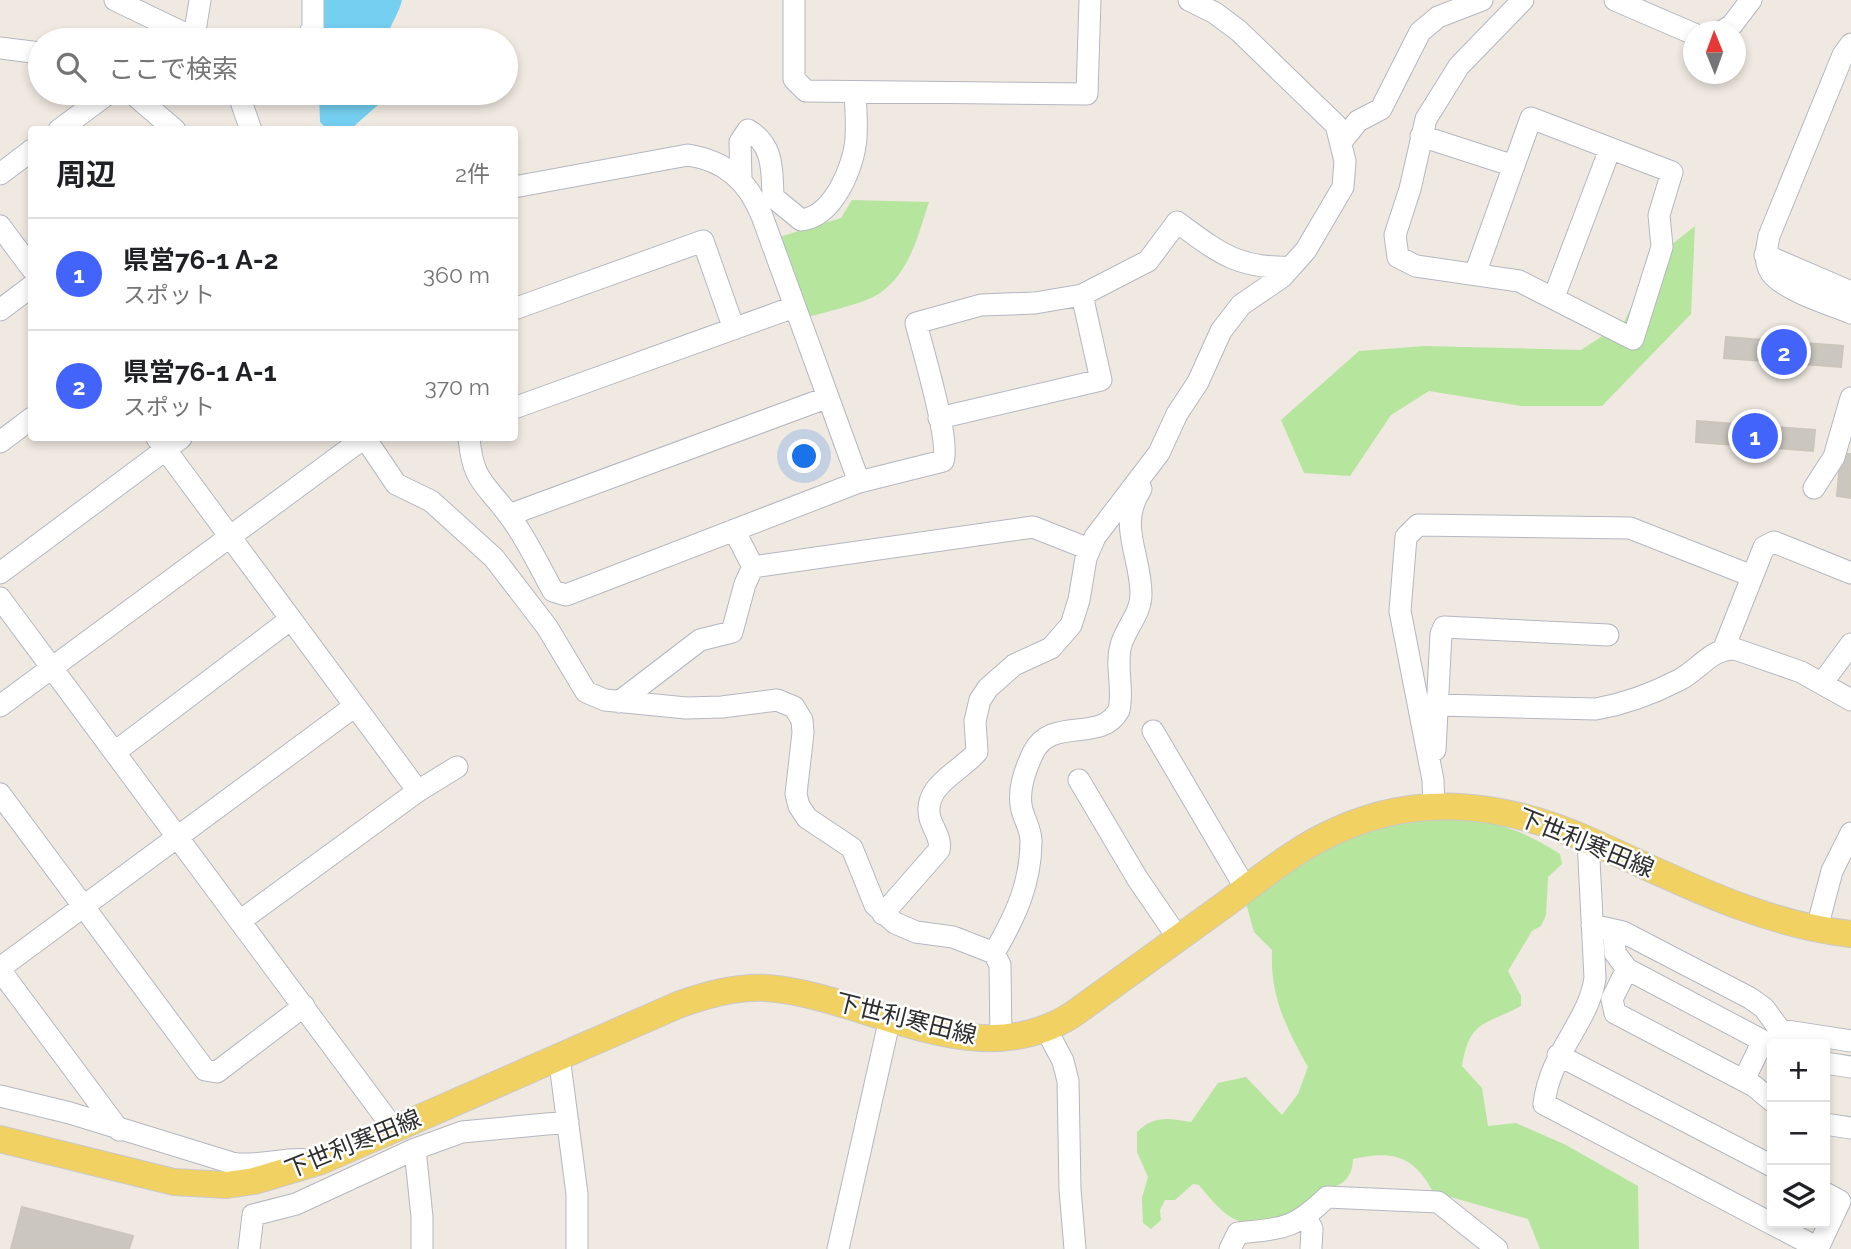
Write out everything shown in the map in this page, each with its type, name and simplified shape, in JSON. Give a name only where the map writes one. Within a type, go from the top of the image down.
[{"type":"main road","name":"下世利寒田線","points":[[0,1139],[145,1176],[200,1185],[254,1181],[321,1161],[694,999],[750,988],[796,992],[958,1036],[1001,1039],[1046,1029],[1072,1015],[1311,844],[1380,815],[1434,807],[1499,810],[1532,818],[1725,900],[1817,929],[1851,934]]},
{"type":"street","points":[[115,0],[175,28]]},
{"type":"street","points":[[197,28],[200,0]]},
{"type":"street","points":[[312,28],[313,0]]},
{"type":"street","points":[[794,0],[794,79],[806,91],[855,93],[1087,93],[1090,0]]},
{"type":"street","points":[[883,914],[939,850],[940,842],[930,814],[932,796],[943,781],[977,752],[975,721],[981,700],[988,688],[1014,665],[1051,648],[1071,625],[1089,549],[1103,524],[1165,444],[1177,414],[1198,382],[1227,322],[1241,306],[1291,267],[1306,250],[1343,187],[1342,141],[1336,125],[1239,32],[1215,13],[1189,0]]},
{"type":"street","points":[[1342,141],[1358,121],[1381,109],[1420,32],[1438,17],[1482,0]]},
{"type":"street","points":[[1475,274],[1531,118],[1672,172],[1659,215],[1662,247],[1633,339],[1520,281],[1416,265],[1398,257],[1395,235],[1410,189],[1426,119],[1459,66],[1523,0]]},
{"type":"street","points":[[1615,0],[1683,30]]},
{"type":"street","points":[[1736,21],[1751,0]]},
{"type":"street","points":[[1851,44],[1843,55],[1769,236],[1765,255],[1769,272],[1779,282],[1851,313]]},
{"type":"street","points":[[0,47],[28,52]]},
{"type":"street","points":[[741,179],[740,142],[748,131],[760,137],[772,160],[774,197],[801,220],[813,219],[828,207],[845,176],[856,140],[855,93]]},
{"type":"street","points":[[64,126],[92,105]]},
{"type":"street","points":[[146,105],[170,126]]},
{"type":"street","points":[[242,105],[250,126]]},
{"type":"street","points":[[1421,136],[1514,166]]},
{"type":"street","points":[[1554,297],[1610,149]]},
{"type":"street","points":[[0,174],[28,153]]},
{"type":"street","points":[[518,186],[688,155],[709,158],[741,179],[754,197],[762,216],[859,482]]},
{"type":"street","points":[[469,441],[472,461],[482,486],[509,515],[553,591],[566,595],[859,482],[943,461],[946,455],[939,418],[916,323],[981,305],[1035,303],[1082,295],[1148,261],[1177,222],[1232,260],[1274,268],[1291,267]]},
{"type":"street","points":[[0,226],[28,264]]},
{"type":"street","points":[[518,308],[703,241],[734,329]]},
{"type":"street","points":[[1765,255],[1851,292]]},
{"type":"street","points":[[0,310],[28,289]]},
{"type":"street","points":[[939,418],[1101,380],[1082,295]]},
{"type":"street","points":[[518,407],[794,307]]},
{"type":"street","points":[[509,515],[827,398]]},
{"type":"street","points":[[1814,488],[1833,457],[1851,398]]},
{"type":"street","points":[[0,442],[28,421]]},
{"type":"street","points":[[0,573],[168,441],[230,537],[418,791]]},
{"type":"street","points":[[0,706],[361,441]]},
{"type":"street","points":[[367,441],[396,485],[431,501],[494,558],[547,626],[581,686],[595,697],[619,702],[701,709],[777,699],[794,707],[802,720],[804,743],[796,794],[799,806],[807,818],[852,848],[872,898],[883,914],[916,933],[953,937],[995,953],[1000,965],[1001,1039]]},
{"type":"street","points":[[995,953],[1021,904],[1025,887],[1031,841],[1021,795],[1024,775],[1034,750],[1052,732],[1107,724],[1119,710],[1120,649],[1141,597],[1139,568],[1129,514],[1140,491],[1166,459],[1165,444]]},
{"type":"street","points":[[1433,780],[1400,611],[1406,537],[1418,525],[1630,528],[1752,576]]},
{"type":"street","points":[[753,567],[1033,527],[1089,549]]},
{"type":"street","points":[[734,530],[753,567]]},
{"type":"street","points":[[1438,705],[1596,709],[1612,706],[1683,679],[1724,648],[1764,547],[1774,542],[1851,573]]},
{"type":"street","points":[[619,702],[701,640],[732,632],[745,583],[753,567]]},
{"type":"street","points":[[0,598],[394,1129]]},
{"type":"street","points":[[115,752],[291,619]]},
{"type":"street","points":[[1434,807],[1441,634],[1444,627],[1608,635]]},
{"type":"street","points":[[1823,682],[1851,644]]},
{"type":"street","points":[[1724,648],[1748,653],[1823,682],[1851,700]]},
{"type":"street","points":[[119,1130],[0,969],[355,706]]},
{"type":"street","points":[[1153,731],[1246,889]]},
{"type":"street","points":[[240,921],[418,791],[457,767]]},
{"type":"street","points":[[1079,780],[1137,878],[1178,938]]},
{"type":"street","points":[[0,793],[205,1070],[216,1072],[304,1006]]},
{"type":"street","points":[[1817,929],[1832,871],[1851,833]]},
{"type":"street","points":[[1588,840],[1592,995],[1558,1055],[1546,1083],[1544,1104],[1767,1221]]},
{"type":"street","points":[[1592,925],[1614,930],[1750,998],[1764,1008],[1772,1039]]},
{"type":"street","points":[[1614,930],[1615,953],[1627,969],[1769,1039]]},
{"type":"street","points":[[1627,969],[1612,999],[1615,1013],[1744,1080],[1767,1097]]},
{"type":"street","points":[[838,1249],[890,1018]]},
{"type":"street","points":[[1046,1029],[1063,1061],[1068,1081],[1070,1189],[1075,1249]]},
{"type":"street","points":[[1830,1041],[1851,1041]]},
{"type":"street","points":[[1744,1080],[1758,1051],[1767,1045]]},
{"type":"street","points":[[1558,1055],[1770,1165]]},
{"type":"street","points":[[559,1056],[577,1194],[578,1249]]},
{"type":"street","points":[[1830,1064],[1851,1067]]},
{"type":"street","points":[[0,1097],[70,1113],[119,1130],[240,1164],[288,1158],[321,1161]]},
{"type":"street","points":[[249,1249],[253,1215],[296,1204],[415,1149],[462,1132],[568,1122]]},
{"type":"street","points":[[1830,1125],[1851,1128]]},
{"type":"street","points":[[415,1149],[422,1217],[422,1249]]},
{"type":"street","points":[[1830,1196],[1840,1201],[1830,1222]]},
{"type":"street","points":[[1230,1249],[1238,1233],[1290,1227],[1306,1217],[1327,1197],[1438,1202],[1497,1249]]},
{"type":"street","points":[[1306,1217],[1312,1229],[1311,1249]]},
{"type":"street","points":[[1780,1228],[1818,1248],[1827,1228]]},
{"type":"green space","points":[[852,200],[929,202],[906,264],[899,275],[880,293],[863,301],[791,322],[763,242],[841,218]]},
{"type":"green space","points":[[1695,226],[1691,314],[1602,406],[1521,406],[1429,391],[1391,415],[1350,476],[1304,473],[1281,420],[1359,351],[1425,346],[1581,350],[1624,322],[1655,258]]},
{"type":"green space","points":[[1428,812],[1497,824],[1527,835],[1560,854],[1562,864],[1548,877],[1546,915],[1541,926],[1532,931],[1508,971],[1521,996],[1521,1006],[1488,1021],[1474,1032],[1465,1051],[1462,1066],[1482,1088],[1488,1126],[1516,1123],[1566,1145],[1638,1186],[1639,1249],[1540,1249],[1528,1219],[1433,1192],[1410,1163],[1400,1158],[1379,1155],[1353,1159],[1349,1175],[1341,1184],[1312,1196],[1298,1212],[1265,1222],[1243,1222],[1233,1218],[1216,1205],[1199,1185],[1193,1184],[1175,1200],[1165,1200],[1160,1210],[1161,1220],[1151,1229],[1143,1223],[1142,1198],[1148,1177],[1137,1152],[1137,1132],[1156,1120],[1176,1119],[1191,1122],[1218,1083],[1246,1077],[1282,1115],[1298,1094],[1308,1067],[1281,1011],[1274,982],[1272,950],[1254,932],[1246,903],[1283,862],[1367,826]]},
{"type":"water","points":[[313,0],[402,0],[390,28],[316,28]]},
{"type":"water","points":[[319,105],[378,105],[354,126],[324,126],[320,122]]},
{"type":"building","points":[[1726,337],[1843,346],[1841,367],[1724,358]]},
{"type":"building","points":[[1697,421],[1815,430],[1813,451],[1696,442]]},
{"type":"building","points":[[1848,454],[1851,454],[1851,498],[1837,496],[1839,473]]},
{"type":"building","points":[[22,1207],[133,1236],[129,1249],[11,1249]]},
{"type":"place","name":"県営76-1 A-1","points":[[1784,352]]},
{"type":"place","name":"県営76-1 A-2","points":[[1755,436]]}]
